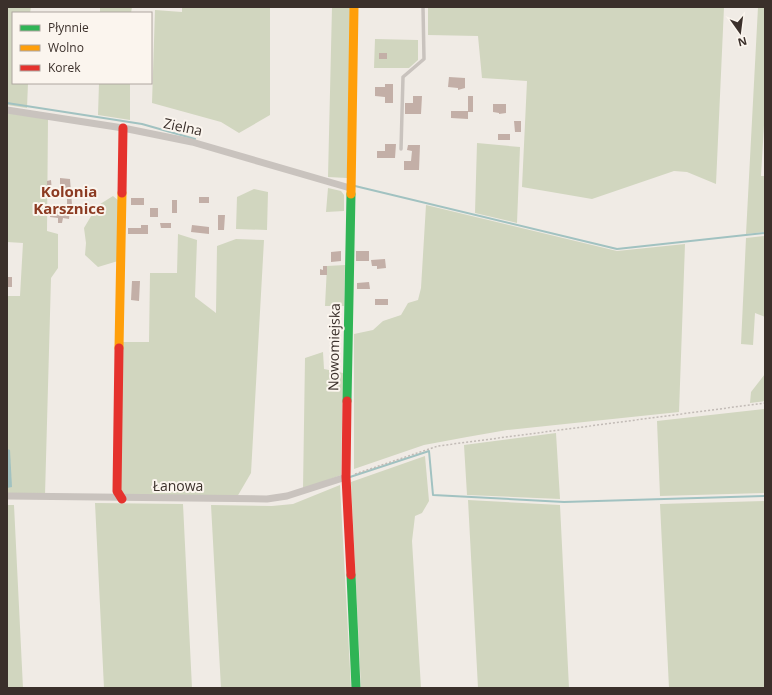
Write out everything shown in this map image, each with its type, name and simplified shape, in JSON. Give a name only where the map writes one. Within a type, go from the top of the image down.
[{"type":"street","name":"Nowomiejska","points":[[354,7],[346,479],[356,688]]},
{"type":"street","name":"Zielna","points":[[7,110],[124,128],[192,142],[350,185]]},
{"type":"street","points":[[122,499],[117,491],[124,128]]},
{"type":"street","name":"Łanowa","points":[[7,496],[122,499],[268,499],[287,496],[346,479]]},
{"type":"lane","points":[[401,149],[403,77],[424,59],[423,7]]},
{"type":"path","points":[[346,479],[438,446],[765,403]]},
{"type":"green space","points":[[7,7],[31,7],[30,12],[12,12],[12,84],[28,84],[27,108],[7,105]]},
{"type":"green space","points":[[100,7],[132,7],[131,12],[100,12]]},
{"type":"green space","points":[[182,7],[270,7],[270,115],[239,133],[221,122],[152,103],[155,10],[182,12]]},
{"type":"green space","points":[[332,7],[351,7],[347,178],[328,177]]},
{"type":"green space","points":[[428,7],[724,7],[716,184],[687,172],[674,171],[592,199],[522,187],[527,81],[482,78],[478,36],[428,35]]},
{"type":"green space","points":[[758,7],[765,7],[765,108],[761,176],[765,176],[765,232],[746,234]]},
{"type":"green space","points":[[375,39],[418,40],[418,60],[409,68],[374,68]]},
{"type":"green space","points":[[99,84],[130,84],[130,120],[98,115]]},
{"type":"green space","points":[[7,113],[48,119],[47,231],[58,234],[58,268],[51,278],[45,495],[7,495],[7,296],[20,296],[23,243],[7,242]]},
{"type":"green space","points":[[477,143],[520,147],[517,223],[475,213]]},
{"type":"green space","points":[[328,188],[341,191],[344,195],[344,211],[326,212]]},
{"type":"green space","points":[[254,189],[268,192],[267,230],[236,229],[237,197]]},
{"type":"green space","points":[[113,196],[119,201],[118,261],[98,267],[85,255],[86,243],[84,228],[97,206]]},
{"type":"green space","points":[[426,205],[617,251],[685,244],[679,412],[507,430],[467,437],[424,445],[354,469],[354,334],[373,330],[383,321],[401,315],[408,303],[418,300],[421,288]]},
{"type":"green space","points":[[178,234],[197,240],[195,297],[216,313],[217,246],[236,239],[264,240],[251,473],[237,497],[124,497],[121,492],[121,342],[149,342],[150,273],[177,273]]},
{"type":"green space","points":[[765,236],[765,317],[755,313],[753,345],[741,344],[746,238]]},
{"type":"green space","points":[[345,265],[344,306],[325,306],[327,266]]},
{"type":"green space","points":[[323,352],[324,369],[343,373],[341,475],[303,489],[305,358]]},
{"type":"green space","points":[[765,374],[765,401],[750,403],[751,392]]},
{"type":"green space","points":[[765,409],[765,493],[660,496],[657,421]]},
{"type":"green space","points":[[556,433],[560,499],[467,495],[464,445]]},
{"type":"green space","points":[[425,456],[429,501],[422,513],[415,516],[412,541],[421,688],[361,688],[351,482]]},
{"type":"green space","points":[[340,485],[351,688],[221,688],[211,505],[272,506],[293,504]]},
{"type":"green space","points":[[468,500],[560,505],[569,688],[478,688]]},
{"type":"green space","points":[[765,501],[765,688],[669,688],[660,504]]},
{"type":"green space","points":[[95,503],[183,504],[192,688],[104,688]]},
{"type":"green space","points":[[7,505],[14,505],[23,688],[7,688]]},
{"type":"water","points":[[7,449],[10,450],[12,487],[7,488]]},
{"type":"building","points":[[379,53],[387,53],[387,59],[379,59]]},
{"type":"building","points":[[449,77],[465,78],[465,88],[458,90],[458,88],[448,87]]},
{"type":"building","points":[[385,84],[393,84],[393,103],[385,103],[385,97],[375,96],[375,87],[385,87]]},
{"type":"building","points":[[413,96],[422,96],[421,114],[405,114],[405,103],[413,103]]},
{"type":"building","points":[[468,96],[473,96],[473,112],[468,112],[468,119],[451,118],[451,111],[468,111]]},
{"type":"building","points":[[493,104],[506,104],[506,113],[499,114],[493,112]]},
{"type":"building","points":[[514,121],[521,121],[521,132],[515,132]]},
{"type":"building","points":[[498,134],[510,134],[510,140],[498,140]]},
{"type":"building","points":[[385,144],[396,144],[395,158],[377,158],[377,151],[385,151]]},
{"type":"building","points":[[408,145],[420,145],[419,170],[404,170],[404,161],[411,161],[412,151],[407,150]]},
{"type":"building","points":[[60,178],[70,179],[72,205],[67,205],[67,192],[64,192],[64,188],[60,188]]},
{"type":"building","points":[[51,180],[52,192],[47,192],[47,181]]},
{"type":"building","points":[[199,197],[209,197],[209,203],[199,203]]},
{"type":"building","points":[[131,198],[144,198],[144,205],[131,205]]},
{"type":"building","points":[[172,200],[177,200],[177,213],[172,213]]},
{"type":"building","points":[[150,208],[158,208],[158,217],[150,217]]},
{"type":"building","points":[[50,209],[70,210],[69,219],[63,218],[62,223],[58,223],[58,218],[50,217]]},
{"type":"building","points":[[218,215],[225,215],[224,230],[218,230]]},
{"type":"building","points":[[160,223],[171,223],[171,228],[161,228]]},
{"type":"building","points":[[141,225],[148,225],[148,234],[128,234],[128,228],[141,228]]},
{"type":"building","points":[[192,225],[209,227],[209,234],[191,232]]},
{"type":"building","points":[[341,251],[341,261],[331,262],[331,252]]},
{"type":"building","points":[[356,251],[369,251],[369,261],[356,261]]},
{"type":"building","points":[[385,259],[386,268],[377,269],[377,266],[372,266],[371,260]]},
{"type":"building","points":[[323,266],[327,266],[327,275],[320,275],[320,269],[323,270]]},
{"type":"building","points":[[7,277],[12,277],[12,287],[7,287]]},
{"type":"building","points":[[132,281],[140,281],[139,301],[131,300]]},
{"type":"building","points":[[369,282],[370,289],[357,289],[357,283]]},
{"type":"building","points":[[375,299],[388,299],[388,305],[375,305]]},
{"type":"waterway","points":[[7,103],[142,124],[195,139]]},
{"type":"waterway","points":[[355,186],[617,249],[765,233]]},
{"type":"waterway","points":[[350,477],[429,451],[433,495],[564,502],[765,496]]},
{"type":"traffic: fast","points":[[347,401],[351,194]]},
{"type":"traffic: fast","points":[[351,575],[356,688]]},
{"type":"traffic: slow","points":[[351,194],[354,7]]},
{"type":"traffic: slow","points":[[119,348],[122,193]]},
{"type":"traffic: jam","points":[[122,193],[123,128]]},
{"type":"traffic: jam","points":[[119,348],[117,491],[122,499]]},
{"type":"traffic: jam","points":[[347,401],[346,477],[351,575]]},
{"type":"district","name":"Kolonia Karsznice","points":[[69,200]]}]
